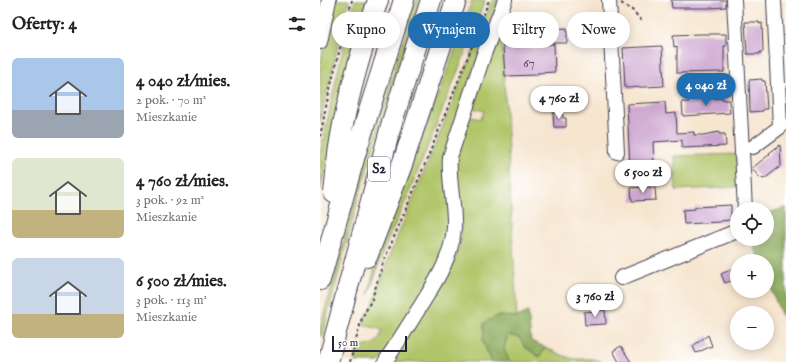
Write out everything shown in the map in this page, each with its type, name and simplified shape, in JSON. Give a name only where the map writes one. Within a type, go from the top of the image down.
[{"type":"highway","points":[[329,245],[340,142],[357,70],[378,0]]},
{"type":"highway","name":"S2","points":[[320,280],[368,113],[404,0]]},
{"type":"highway","name":"S2","points":[[328,362],[392,122],[431,0]]},
{"type":"highway","points":[[334,339],[388,203],[425,98],[456,0]]},
{"type":"street","points":[[320,42],[329,0]]},
{"type":"street","points":[[385,362],[428,294],[446,261],[452,239],[453,217],[449,172],[450,157],[484,54],[504,0]]},
{"type":"street","points":[[610,0],[617,152]]},
{"type":"street","points":[[734,0],[745,202]]},
{"type":"street","points":[[753,147],[780,127],[774,0]]},
{"type":"street","points":[[621,278],[730,234]]},
{"type":"path","points":[[320,137],[352,0]]},
{"type":"path","points":[[350,362],[362,318],[372,299],[383,263],[431,150],[489,0]]},
{"type":"path","points":[[616,0],[632,10],[643,22]]},
{"type":"green space","points":[[333,0],[349,0],[346,12],[332,12],[332,48],[338,48],[320,122],[320,66]]},
{"type":"green space","points":[[355,0],[369,0],[366,12],[352,12]]},
{"type":"green space","points":[[416,0],[420,0],[416,12],[412,12]]},
{"type":"green space","points":[[472,0],[485,0],[480,12],[468,12]]},
{"type":"green space","points":[[492,0],[498,0],[490,23],[490,12],[488,12]]},
{"type":"green space","points":[[408,26],[408,39],[359,196],[322,336],[320,335],[320,328],[360,179]]},
{"type":"green space","points":[[498,30],[498,48],[502,48],[517,317],[497,316],[483,342],[492,362],[391,362],[413,327],[442,286],[453,264],[459,247],[462,227],[457,201],[454,167],[468,118],[471,117],[481,119],[484,111],[473,108]]},
{"type":"green space","points":[[343,48],[355,48],[345,84],[320,190],[320,154]]},
{"type":"green space","points":[[455,48],[467,48],[407,198],[384,249],[368,294],[380,249]]},
{"type":"green space","points":[[474,48],[481,48],[448,144],[450,234],[439,266],[379,362],[355,362],[359,345],[367,346],[374,344],[381,334],[382,330],[364,325],[365,318],[373,304],[388,259]]},
{"type":"green space","points":[[736,154],[741,187],[676,190],[674,156]]},
{"type":"green space","points":[[786,207],[786,326],[774,297],[774,254],[756,254],[754,246],[774,246],[774,211]]},
{"type":"green space","points":[[528,312],[531,341],[545,347],[540,357],[525,347],[520,338],[508,335],[504,348],[509,362],[492,362],[483,342],[484,323],[497,316],[517,317]]},
{"type":"green space","points":[[508,335],[520,338],[525,347],[540,357],[545,347],[570,358],[594,359],[602,362],[509,362],[504,348]]},
{"type":"building","points":[[671,0],[726,0],[726,7],[672,8]]},
{"type":"building","points":[[745,22],[762,23],[763,52],[760,52],[760,54],[747,54]]},
{"type":"building","points":[[567,28],[567,43],[559,43],[559,29]]},
{"type":"building","points":[[726,34],[726,46],[724,46],[724,72],[677,73],[677,46],[674,47],[673,35]]},
{"type":"building","points":[[662,46],[664,86],[625,88],[623,48]]},
{"type":"building","points":[[503,48],[554,48],[555,72],[537,73],[537,75],[505,76]]},
{"type":"building","points":[[762,79],[762,81],[765,81],[767,109],[763,109],[763,111],[750,112],[749,80]]},
{"type":"building","points":[[723,98],[723,100],[729,100],[730,113],[683,116],[682,102],[689,102],[688,99]]},
{"type":"building","points":[[665,102],[666,114],[676,113],[677,133],[694,132],[694,135],[703,135],[719,132],[719,134],[725,134],[726,146],[682,148],[682,140],[653,142],[654,168],[630,170],[627,104]]},
{"type":"building","points":[[553,113],[562,113],[563,118],[566,118],[566,127],[554,127]]},
{"type":"building","points":[[780,145],[781,166],[764,179],[759,177],[752,168]]},
{"type":"building","points":[[631,188],[655,188],[656,200],[632,201]]},
{"type":"building","points":[[730,205],[730,220],[684,224],[683,210],[695,209],[695,207]]},
{"type":"building","points":[[730,270],[730,281],[725,283],[721,274]]},
{"type":"building","points":[[605,310],[606,324],[585,325],[584,312]]},
{"type":"building","points":[[708,335],[712,346],[696,353],[693,346]]},
{"type":"building","points":[[621,346],[631,362],[619,362],[613,351]]}]
